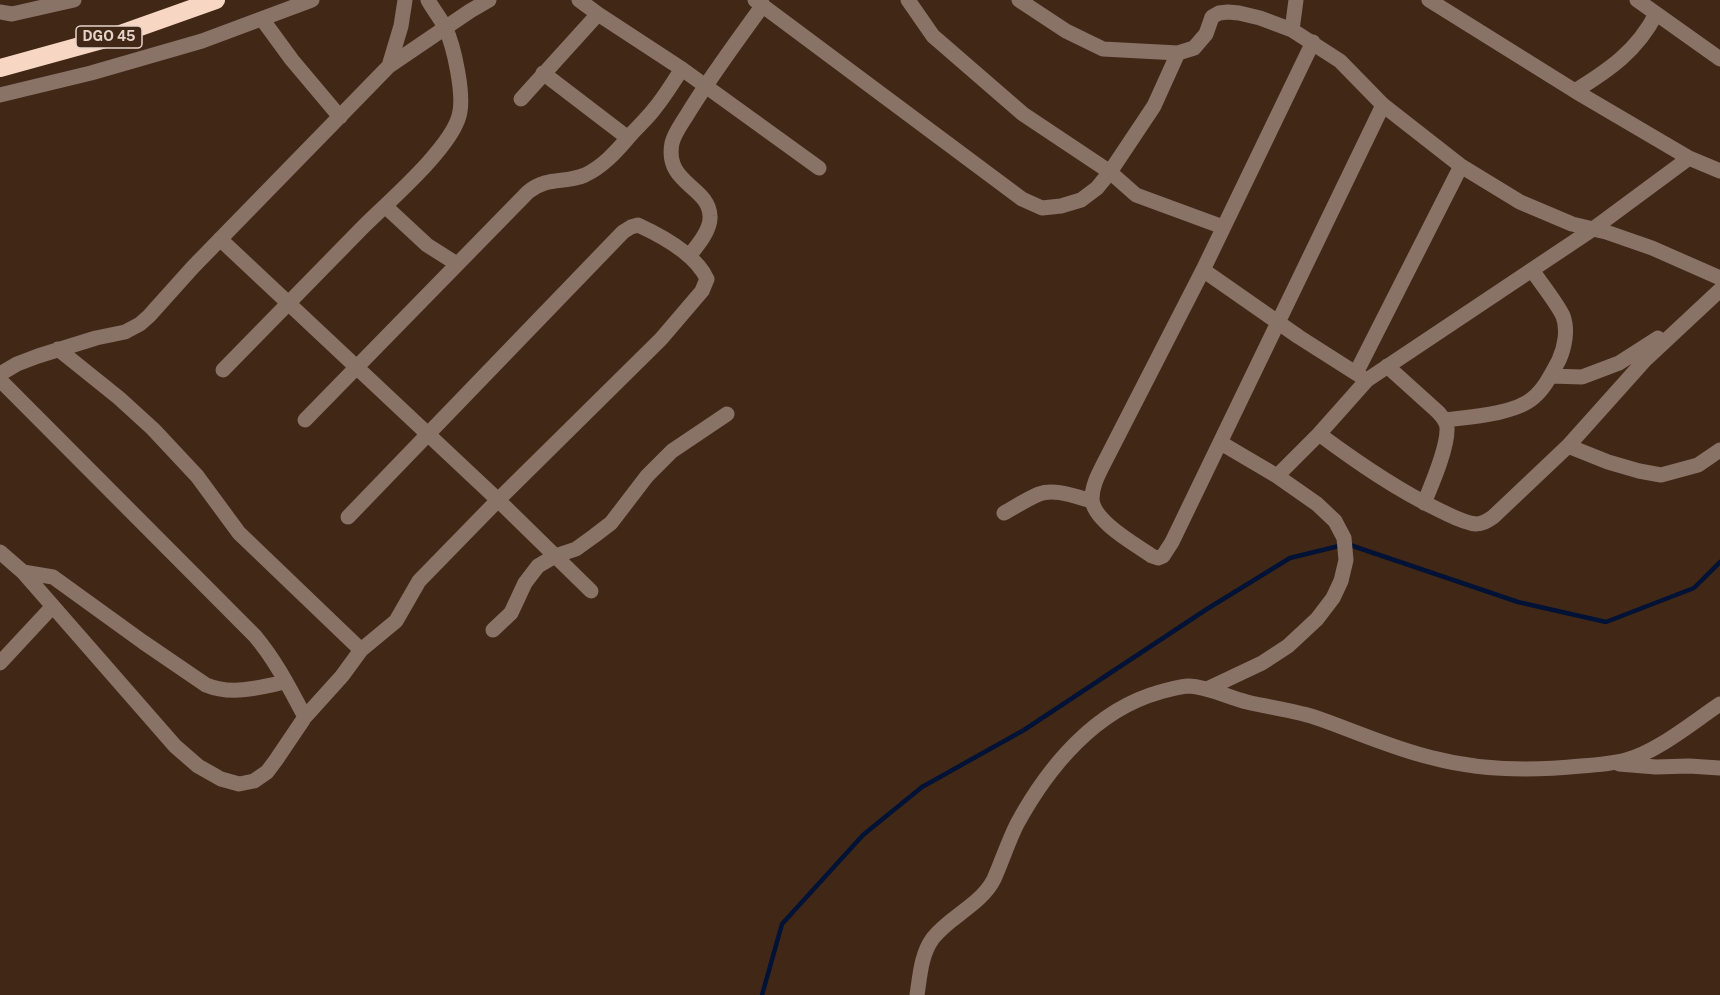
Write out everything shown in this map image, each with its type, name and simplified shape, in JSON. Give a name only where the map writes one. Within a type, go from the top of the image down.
[{"type":"highway","name":"DGO 45","points":[[0,68],[109,38],[216,0]]},
{"type":"street","points":[[0,12],[12,14],[74,0]]},
{"type":"street","points":[[0,95],[91,73],[190,45],[312,0]]},
{"type":"street","points":[[389,66],[401,26],[405,0]]},
{"type":"street","points":[[223,370],[422,169],[449,137],[460,116],[461,95],[456,65],[445,28],[428,0]]},
{"type":"street","points":[[305,717],[270,655],[255,636],[1,381],[17,364],[58,349],[125,332],[140,324],[389,66],[489,0]]},
{"type":"street","points":[[579,0],[682,69],[819,168]]},
{"type":"street","points":[[908,0],[933,36],[1023,114],[1110,172],[1136,195],[1223,227]]},
{"type":"street","points":[[1019,0],[1066,31],[1103,49],[1178,52],[1194,48],[1206,34],[1212,17],[1219,13],[1239,13],[1292,30],[1340,61],[1383,105],[1461,166],[1520,202],[1572,224],[1652,248],[1720,278]]},
{"type":"street","points":[[1292,30],[1296,0]]},
{"type":"street","points":[[1429,0],[1449,6],[1575,92],[1689,158],[1720,171]]},
{"type":"street","points":[[1637,0],[1720,59]]},
{"type":"street","points":[[689,256],[699,242],[711,217],[707,205],[698,193],[679,176],[670,159],[672,141],[704,86],[759,3],[1022,199],[1042,208],[1061,206],[1081,200],[1097,188],[1154,106],[1178,52]]},
{"type":"street","points":[[521,99],[598,14]]},
{"type":"street","points":[[1575,92],[1602,75],[1634,48],[1648,31],[1656,14]]},
{"type":"street","points":[[262,19],[292,60],[340,117]]},
{"type":"street","points":[[1313,42],[1203,270],[1093,487],[1092,501],[1098,515],[1113,529],[1152,556],[1158,558],[1163,556],[1172,542],[1383,105]]},
{"type":"street","points":[[305,420],[536,185],[584,175],[616,152],[655,109],[682,69]]},
{"type":"street","points":[[543,73],[628,138]]},
{"type":"street","points":[[1362,376],[1387,366],[1532,270],[1593,229],[1689,158]]},
{"type":"street","points":[[1277,476],[1319,434],[1362,376],[1461,166]]},
{"type":"street","points":[[385,206],[427,245],[457,264]]},
{"type":"street","points":[[0,552],[23,572],[175,746],[198,766],[221,779],[239,784],[254,781],[267,772],[305,717],[342,676],[361,650],[396,621],[419,581],[661,339],[702,291],[707,279],[703,269],[689,256],[656,233],[638,225],[631,227],[613,242],[348,517]]},
{"type":"street","points":[[220,239],[498,500],[591,591]]},
{"type":"street","points":[[1203,270],[1329,357],[1362,376]]},
{"type":"street","points":[[1445,420],[1520,407],[1534,398],[1551,376],[1562,355],[1566,336],[1563,316],[1532,270]]},
{"type":"street","points":[[1319,434],[1366,469],[1424,503],[1461,520],[1474,524],[1484,523],[1568,446],[1645,360],[1720,290]]},
{"type":"street","points":[[1551,376],[1582,377],[1619,363],[1691,316]]},
{"type":"street","points":[[58,349],[119,398],[153,429],[197,476],[239,533],[361,650]]},
{"type":"street","points":[[1387,366],[1445,420],[1447,427],[1437,470],[1424,503]]},
{"type":"street","points":[[493,630],[511,613],[525,583],[538,566],[555,556],[576,549],[594,536],[611,522],[647,476],[672,451],[727,414]]},
{"type":"street","points":[[1207,689],[1262,663],[1288,646],[1317,619],[1333,598],[1341,581],[1346,560],[1344,538],[1335,521],[1317,504],[1277,476],[1221,443]]},
{"type":"street","points":[[1568,446],[1608,462],[1661,475],[1698,465],[1720,450]]},
{"type":"street","points":[[1004,513],[1039,494],[1049,492],[1092,501]]},
{"type":"street","points":[[23,572],[53,577],[206,685],[217,689],[237,691],[286,682]]},
{"type":"street","points":[[0,663],[53,606]]},
{"type":"street","points":[[916,995],[925,952],[934,938],[983,894],[992,882],[1016,826],[1054,769],[1097,724],[1117,710],[1145,696],[1187,686],[1207,689],[1245,702],[1318,718],[1358,734],[1432,758],[1506,770],[1610,764],[1720,768]]},
{"type":"street","points":[[1610,764],[1646,752],[1720,704]]},
{"type":"waterway","points":[[762,995],[782,924],[863,835],[922,787],[1024,730],[1207,609],[1290,558],[1347,544],[1518,602],[1606,622],[1694,588],[1720,562]]}]
